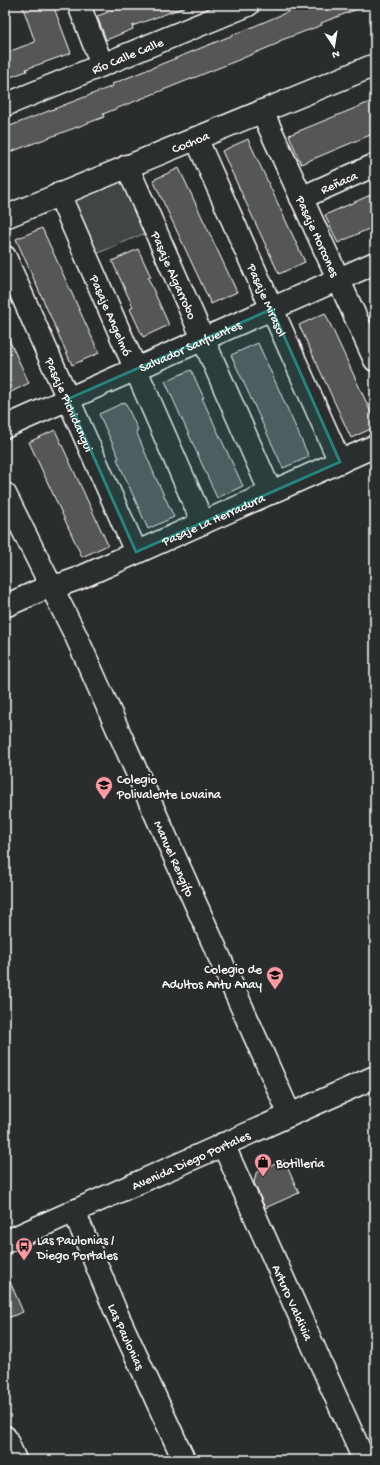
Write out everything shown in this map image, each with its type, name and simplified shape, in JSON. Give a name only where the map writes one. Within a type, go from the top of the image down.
[{"type":"street","points":[[79,5],[102,65]]},
{"type":"street","name":"Río Calle Calle","points":[[5,105],[102,65],[202,14],[248,5]]},
{"type":"street","name":"Cochoa","points":[[5,217],[375,65]]},
{"type":"street","name":"Pasaje Horcones","points":[[262,111],[375,360]]},
{"type":"street","name":"Pasaje Mirasol","points":[[196,138],[340,462]]},
{"type":"street","name":"Reñaca","points":[[302,198],[375,165]]},
{"type":"street","name":"Pasaje Algarrobo","points":[[127,166],[271,493]]},
{"type":"street","name":"Pasaje Angelmó","points":[[59,194],[202,523]]},
{"type":"street","name":"Pasaje Pichidangui","points":[[5,256],[136,552]]},
{"type":"street","name":"Salvador Sanfuentes","points":[[5,427],[375,263]]},
{"type":"street","name":"Pasaje La Herradura","points":[[5,606],[50,586],[63,584],[76,579],[375,446]]},
{"type":"street","name":"Manuel Rengifo","points":[[8,508],[76,636],[290,1115]]},
{"type":"street","name":"Avenida Diego Portales","points":[[5,1242],[223,1144],[290,1115],[374,1082]]},
{"type":"street","name":"Arturo Valdivia","points":[[223,1144],[364,1460]]},
{"type":"street","name":"Las Paulonias","points":[[74,1211],[116,1312],[184,1460]]},
{"type":"street","points":[[5,1437],[15,1460]]},
{"type":"highlighted area","points":[[272,309],[340,462],[136,552],[68,399]]},
{"type":"shaded area","points":[[125,174],[150,231],[96,254],[72,197]]},
{"type":"building","points":[[22,5],[53,5],[71,53],[26,69],[27,71],[5,79],[5,53],[35,42]]},
{"type":"building","points":[[128,5],[184,5],[185,7],[132,26],[133,29],[106,40],[97,16]]},
{"type":"building","points":[[304,5],[365,6],[321,23],[322,25],[279,41],[279,43],[236,61],[103,114],[104,117],[5,154],[5,128],[113,86],[112,84]]},
{"type":"building","points":[[375,100],[375,133],[301,164],[289,135]]},
{"type":"building","points":[[248,139],[305,262],[279,274],[222,151]]},
{"type":"building","points":[[179,168],[237,292],[211,304],[153,180]]},
{"type":"building","points":[[375,193],[375,226],[338,243],[325,215]]},
{"type":"building","points":[[42,228],[99,353],[72,365],[16,239]]},
{"type":"building","points":[[138,249],[151,277],[148,278],[169,325],[143,337],[130,309],[133,307],[112,261]]},
{"type":"building","points":[[325,313],[375,421],[375,427],[351,438],[299,325]]},
{"type":"building","points":[[5,331],[29,383],[5,395]]},
{"type":"building","points":[[258,343],[309,457],[283,468],[231,355]]},
{"type":"building","points":[[191,370],[204,398],[202,398],[243,486],[217,498],[165,381]]},
{"type":"building","points":[[125,402],[138,430],[136,431],[155,476],[174,517],[148,529],[99,414]]},
{"type":"building","points":[[55,430],[108,545],[82,557],[29,442]]},
{"type":"building","points":[[284,1160],[299,1193],[265,1208],[254,1183],[256,1173]]},
{"type":"building","points":[[5,1270],[23,1312],[5,1319]]},
{"type":"place","name":"Colegio Polivalente Lovaina","points":[[104,800]]},
{"type":"place","name":"Colegio de Adultos Antu Anay","points":[[275,990]]},
{"type":"place","name":"Botilleria","points":[[263,1177]]},
{"type":"place","name":"Las Paulonias / Diego Portales","points":[[24,1261]]}]
